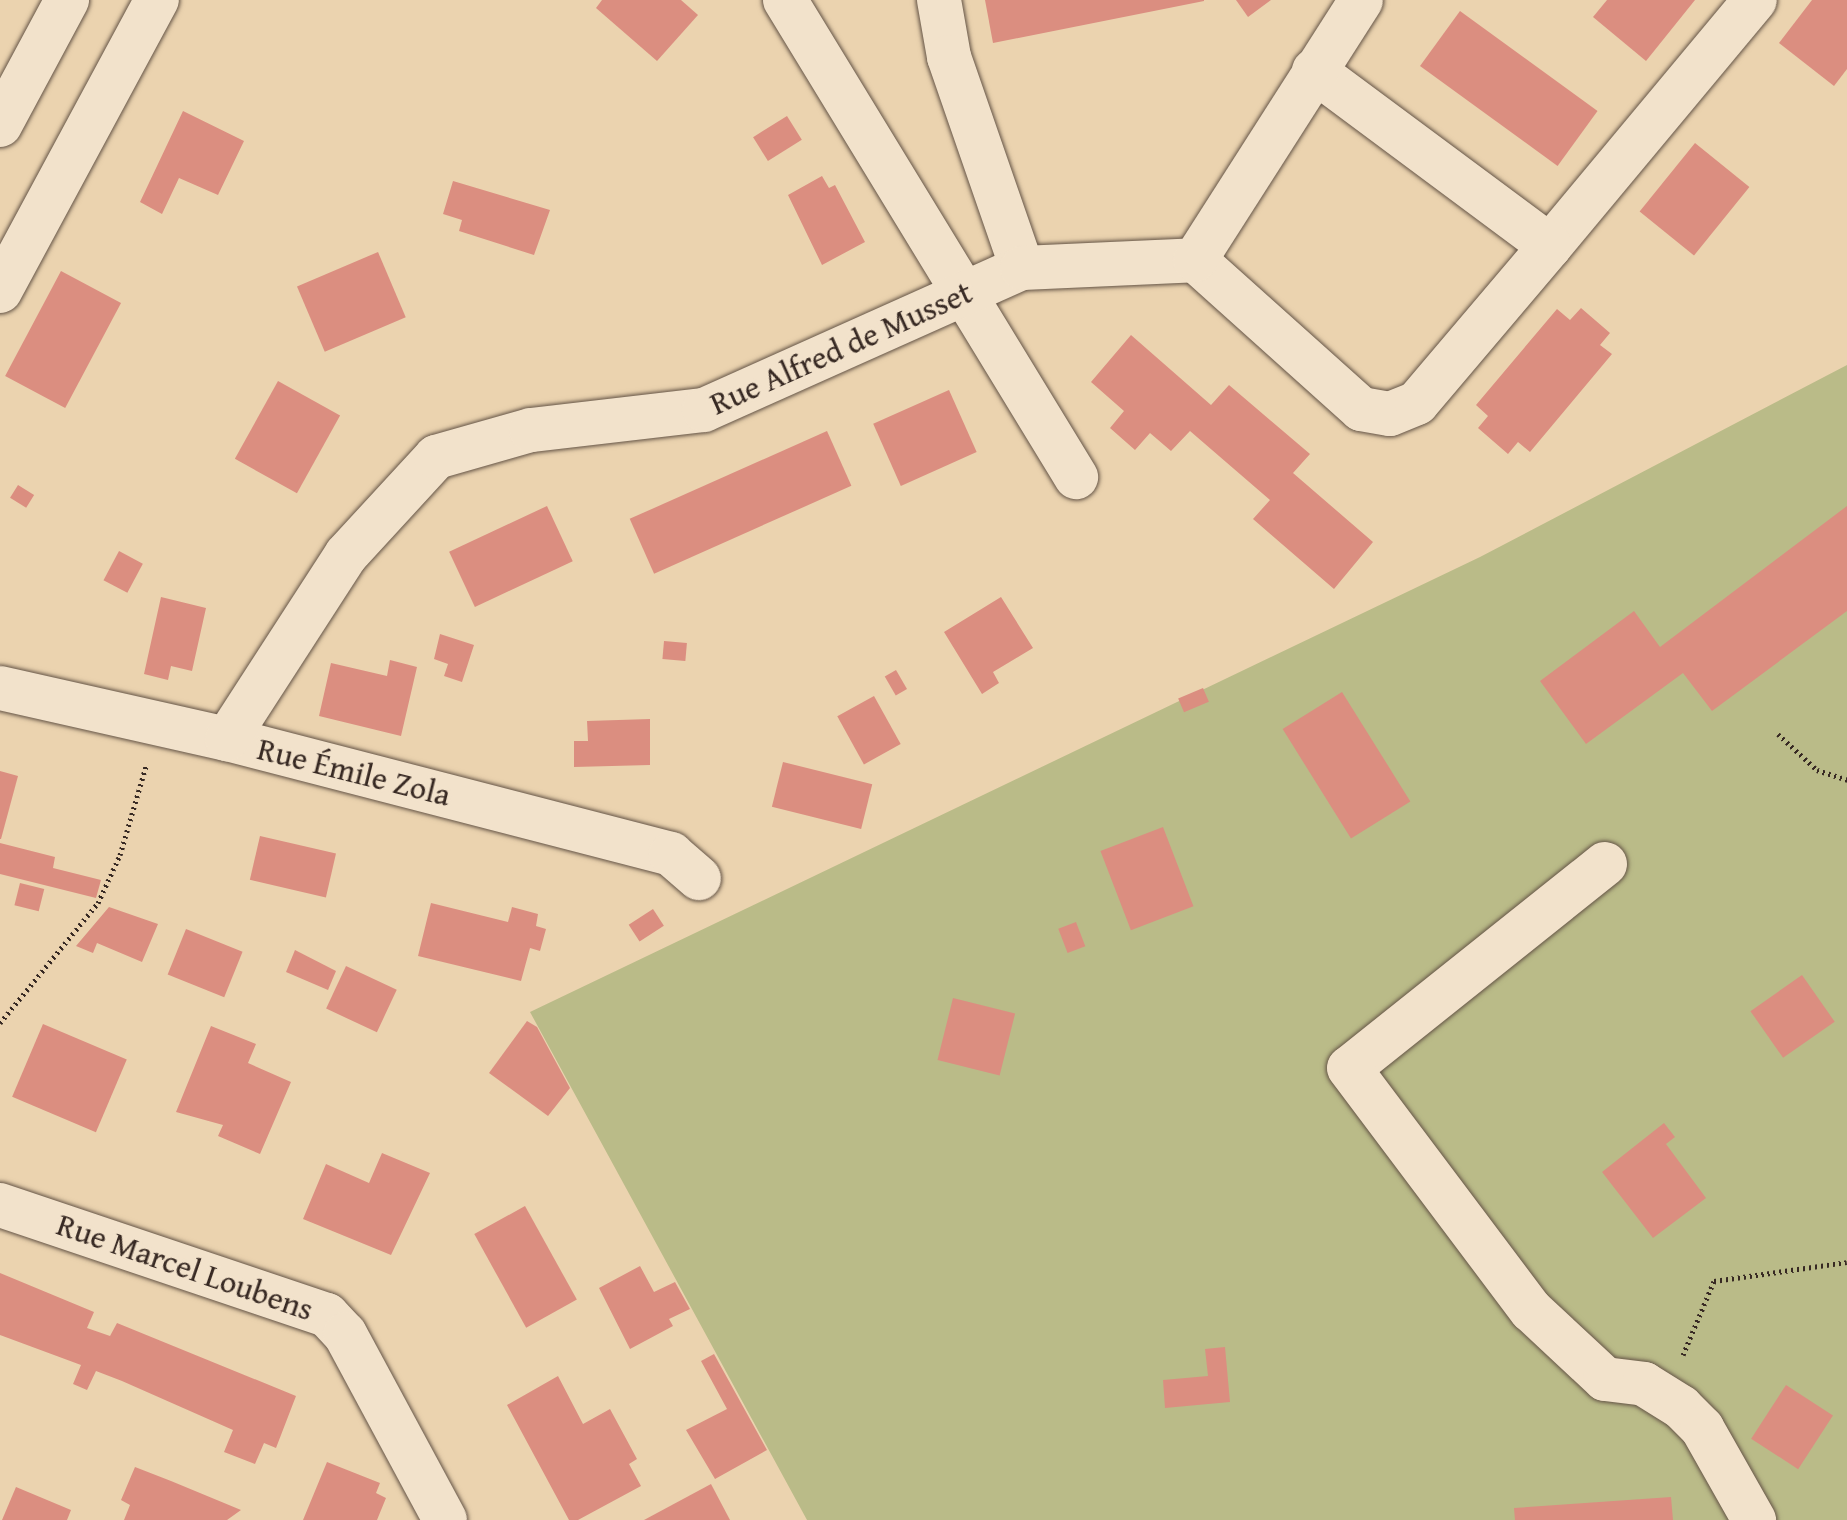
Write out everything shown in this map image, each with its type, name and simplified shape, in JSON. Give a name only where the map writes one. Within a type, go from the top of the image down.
[{"type":"street","points":[[0,125],[67,0]]},
{"type":"street","points":[[0,291],[157,0]]},
{"type":"street","points":[[785,0],[1076,477]]},
{"type":"street","points":[[939,0],[949,57],[1022,268]]},
{"type":"street","points":[[1361,0],[1195,260],[1361,409],[1390,414],[1417,403],[1755,0]]},
{"type":"street","points":[[1314,71],[1550,246]]},
{"type":"street","name":"Rue Alfred de Musset","points":[[227,739],[346,555],[436,457],[531,430],[704,410],[808,368],[1022,268],[1195,260]]},
{"type":"street","name":"Rue Émile Zola","points":[[0,688],[227,739],[671,854],[699,878]]},
{"type":"street","points":[[1605,864],[1349,1068],[1531,1310],[1605,1379],[1644,1384],[1702,1428],[1754,1520]]},
{"type":"street","name":"Rue Marcel Loubens","points":[[0,1205],[327,1315],[345,1334],[445,1520]]},
{"type":"path","points":[[0,1023],[98,903],[120,855],[159,723]]},
{"type":"path","points":[[1778,734],[1817,770],[1847,780]]},
{"type":"path","points":[[1665,1397],[1714,1281],[1847,1262]]},
{"type":"green space","points":[[1847,365],[1847,1520],[807,1520],[530,1012],[1480,557]]},
{"type":"building","points":[[602,0],[681,0],[698,15],[657,61],[596,8]]},
{"type":"building","points":[[985,0],[1204,0],[1204,1],[993,43]]},
{"type":"building","points":[[1236,0],[1271,0],[1248,17]]},
{"type":"building","points":[[1607,0],[1695,0],[1646,61],[1593,17]]},
{"type":"building","points":[[1812,0],[1847,0],[1847,69],[1834,86],[1779,43]]},
{"type":"building","points":[[1460,11],[1598,111],[1558,166],[1420,66]]},
{"type":"building","points":[[183,111],[244,141],[218,195],[179,178],[162,214],[140,202]]},
{"type":"building","points":[[787,116],[802,140],[768,161],[753,137]]},
{"type":"building","points":[[1695,143],[1749,187],[1694,255],[1640,211]]},
{"type":"building","points":[[822,176],[829,188],[835,185],[865,242],[822,265],[788,195]]},
{"type":"building","points":[[453,181],[550,210],[534,255],[459,231],[462,220],[443,214]]},
{"type":"building","points":[[378,252],[406,317],[325,352],[297,286]]},
{"type":"building","points":[[61,271],[121,303],[65,408],[5,376]]},
{"type":"building","points":[[1581,308],[1610,333],[1600,345],[1612,354],[1530,452],[1518,442],[1508,454],[1478,428],[1488,416],[1476,405],[1557,309],[1570,320]]},
{"type":"building","points":[[1131,335],[1211,405],[1229,385],[1310,454],[1293,473],[1373,542],[1334,589],[1253,519],[1270,500],[1190,431],[1171,451],[1150,433],[1135,450],[1110,428],[1124,411],[1091,382]]},
{"type":"building","points":[[278,381],[340,415],[297,493],[235,459]]},
{"type":"building","points":[[949,390],[977,452],[901,486],[873,424]]},
{"type":"building","points":[[827,431],[851,486],[654,574],[630,519]]},
{"type":"building","points":[[18,485],[34,495],[26,508],[10,498]]},
{"type":"building","points":[[547,506],[573,561],[475,607],[449,552]]},
{"type":"building","points":[[1847,506],[1847,611],[1712,711],[1683,673],[1586,744],[1540,681],[1634,611],[1660,647]]},
{"type":"building","points":[[119,551],[143,564],[127,593],[104,580]]},
{"type":"building","points":[[161,597],[206,608],[192,671],[171,666],[168,680],[144,674]]},
{"type":"building","points":[[1001,597],[1033,648],[993,672],[999,683],[982,694],[944,632]]},
{"type":"building","points":[[440,634],[474,645],[462,682],[444,676],[448,664],[434,659]]},
{"type":"building","points":[[664,641],[687,643],[685,661],[662,659]]},
{"type":"building","points":[[390,660],[417,667],[401,736],[319,716],[331,663],[387,676]]},
{"type":"building","points":[[896,670],[907,689],[896,696],[885,676]]},
{"type":"building","points":[[1203,688],[1209,702],[1184,712],[1178,699]]},
{"type":"building","points":[[1342,692],[1410,801],[1351,838],[1283,729]]},
{"type":"building","points":[[874,696],[901,744],[864,764],[837,716]]},
{"type":"building","points":[[650,719],[650,765],[574,767],[574,741],[588,741],[587,721]]},
{"type":"building","points":[[783,762],[872,784],[861,829],[772,807]]},
{"type":"building","points":[[0,771],[18,776],[1,839],[0,839]]},
{"type":"building","points":[[1163,827],[1193,906],[1131,930],[1100,851]]},
{"type":"building","points":[[260,836],[336,854],[326,897],[250,880]]},
{"type":"building","points":[[0,843],[55,857],[53,868],[101,880],[96,898],[0,874]]},
{"type":"building","points":[[20,883],[44,889],[39,911],[14,905]]},
{"type":"building","points":[[431,903],[508,922],[512,907],[538,914],[536,926],[546,929],[540,951],[530,948],[521,981],[418,956]]},
{"type":"building","points":[[109,907],[158,924],[142,962],[97,943],[93,953],[76,946]]},
{"type":"building","points":[[653,909],[664,926],[640,942],[629,925]]},
{"type":"building","points":[[1076,922],[1085,946],[1068,953],[1058,929]]},
{"type":"building","points":[[186,929],[243,952],[224,997],[168,974]]},
{"type":"building","points":[[295,950],[336,971],[328,990],[286,972]]},
{"type":"building","points":[[346,966],[397,990],[377,1032],[326,1009]]},
{"type":"building","points":[[1802,975],[1835,1022],[1783,1058],[1750,1011]]},
{"type":"building","points":[[953,998],[1015,1013],[1000,1076],[938,1060]]},
{"type":"building","points":[[527,1021],[537,1027],[570,1088],[548,1116],[489,1073]]},
{"type":"building","points":[[43,1024],[127,1060],[96,1132],[12,1097]]},
{"type":"building","points":[[211,1026],[256,1044],[248,1063],[291,1082],[260,1154],[218,1136],[223,1125],[176,1112]]},
{"type":"building","points":[[1664,1123],[1675,1137],[1666,1144],[1706,1198],[1653,1238],[1602,1172]]},
{"type":"building","points":[[382,1153],[430,1173],[391,1255],[303,1219],[326,1164],[369,1183]]},
{"type":"building","points":[[525,1206],[577,1300],[526,1328],[474,1234]]},
{"type":"building","points":[[640,1266],[654,1292],[675,1282],[690,1309],[669,1319],[673,1326],[630,1349],[599,1288]]},
{"type":"building","points":[[0,1273],[94,1312],[87,1328],[110,1336],[117,1323],[296,1396],[276,1448],[264,1443],[255,1464],[224,1452],[233,1430],[122,1381],[96,1371],[87,1390],[73,1384],[81,1365],[0,1335]]},
{"type":"building","points":[[1225,1347],[1230,1402],[1165,1408],[1163,1380],[1208,1376],[1205,1349]]},
{"type":"building","points":[[714,1354],[767,1450],[715,1479],[686,1430],[727,1409],[701,1361]]},
{"type":"building","points":[[558,1376],[583,1424],[610,1409],[637,1459],[629,1464],[641,1486],[578,1520],[569,1520],[507,1405]]},
{"type":"building","points":[[1786,1385],[1833,1415],[1798,1469],[1751,1439]]},
{"type":"building","points":[[327,1462],[380,1483],[376,1493],[386,1498],[377,1520],[303,1520]]},
{"type":"building","points":[[135,1467],[241,1510],[227,1520],[124,1520],[130,1505],[121,1500]]},
{"type":"building","points":[[711,1484],[730,1520],[644,1520]]},
{"type":"building","points":[[16,1487],[71,1510],[67,1520],[2,1520]]},
{"type":"building","points":[[1671,1497],[1673,1520],[1515,1520],[1514,1508]]}]
